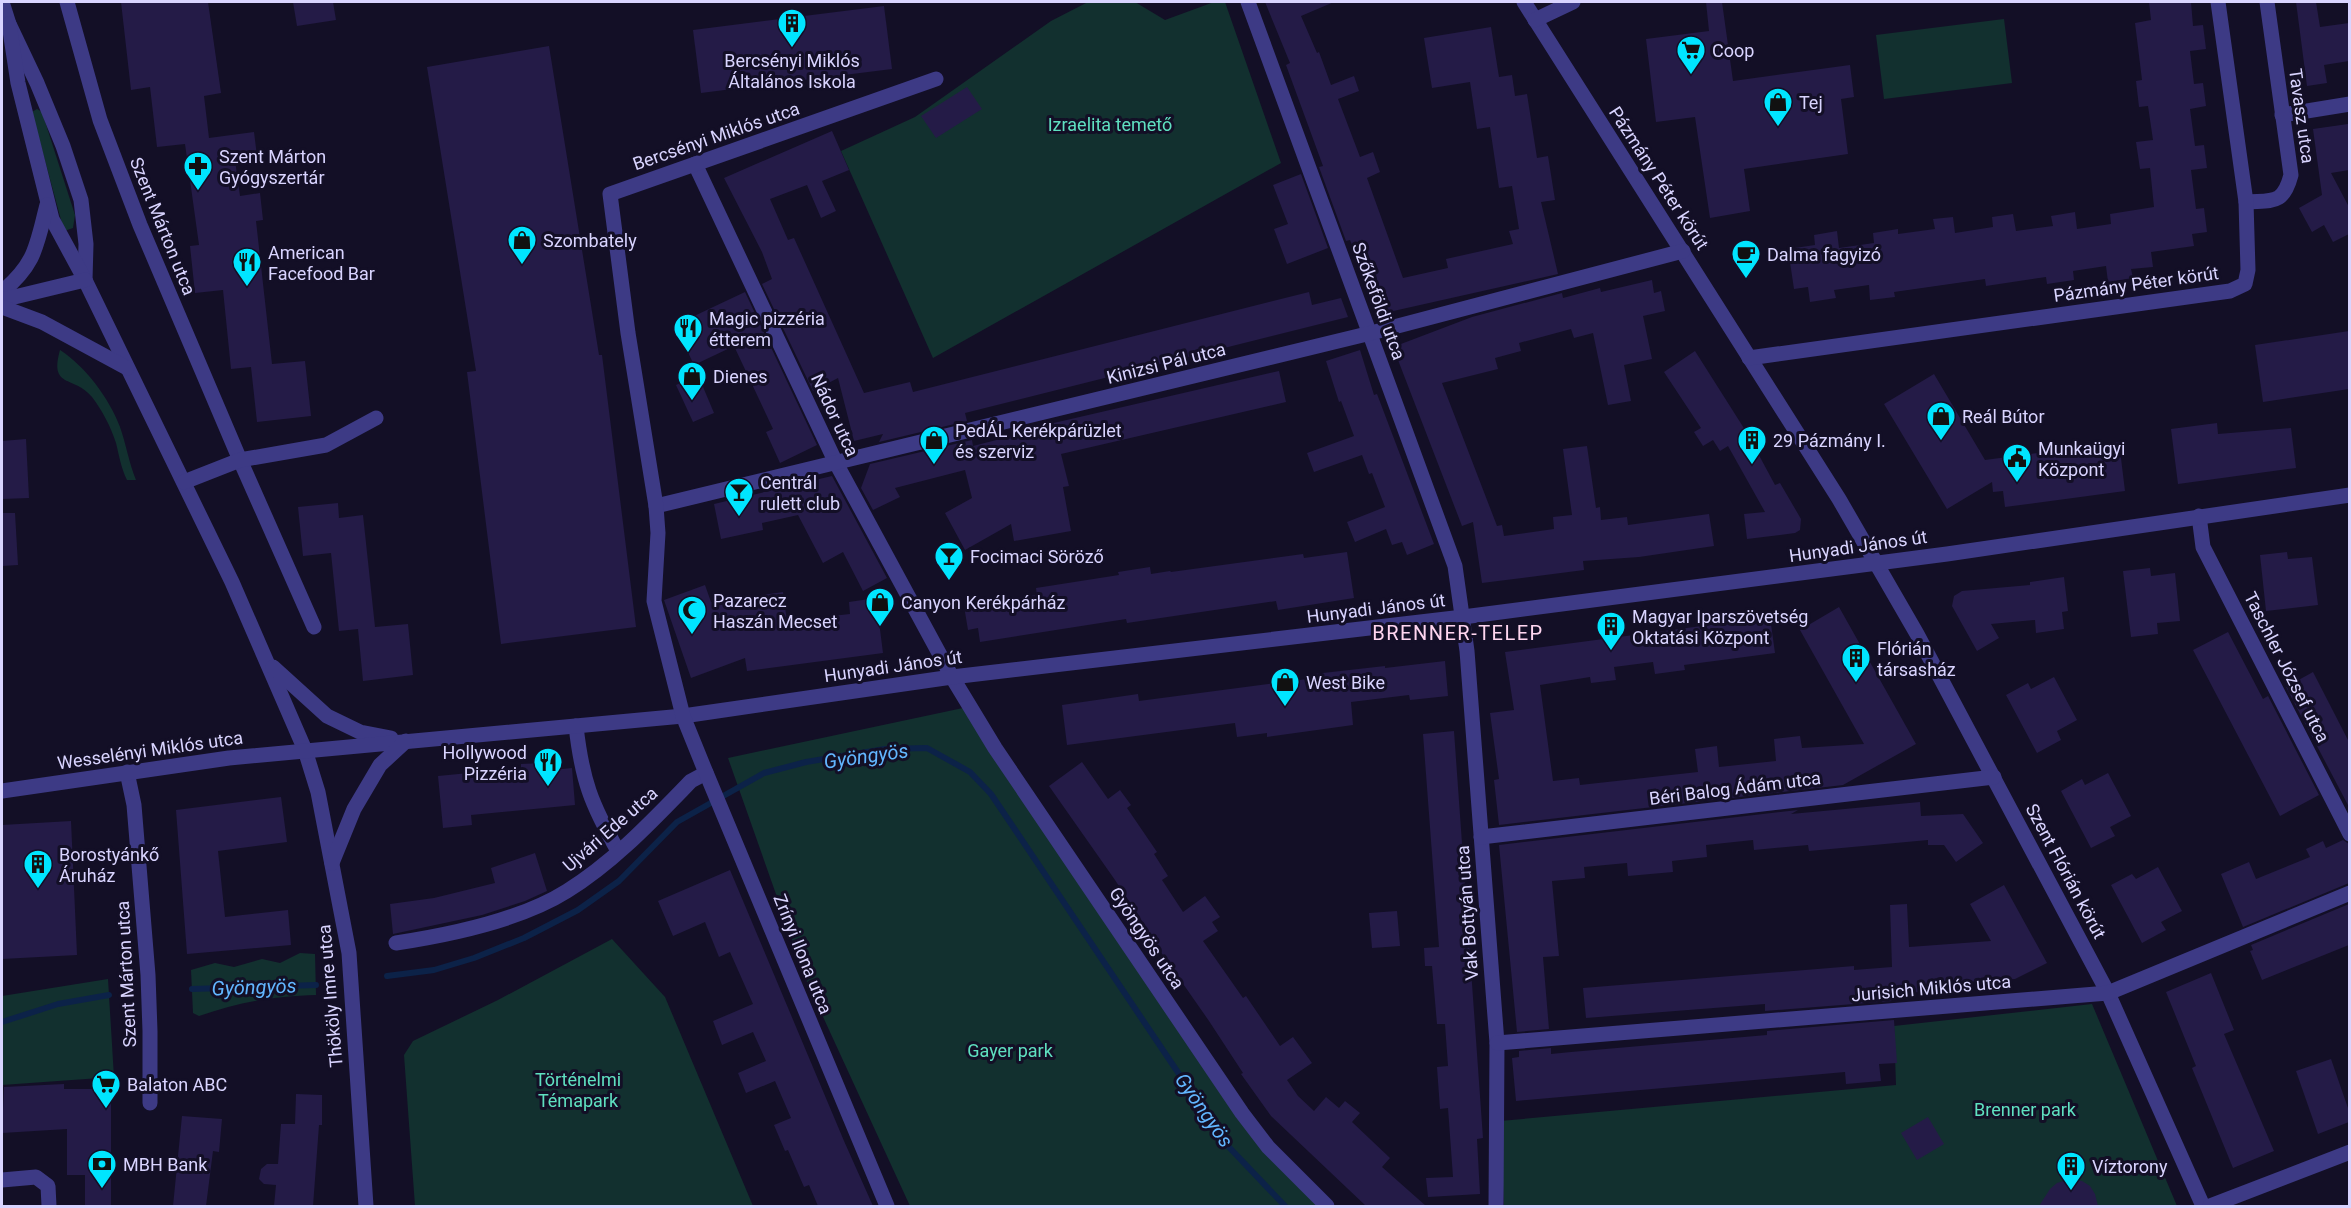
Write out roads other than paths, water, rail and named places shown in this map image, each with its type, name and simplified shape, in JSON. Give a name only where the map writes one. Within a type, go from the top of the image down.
[{"type":"street","points":[[2,2],[9,24],[63,146],[81,201],[86,244],[84,280]]},
{"type":"street","name":"Szent Márton utca","points":[[67,2],[108,141],[140,225],[314,627]]},
{"type":"street","name":"Szőkeföldi utca","points":[[1248,2],[1455,566],[1463,617]]},
{"type":"street","name":"Pázmány Péter körút","points":[[1524,2],[1839,499],[1875,563]]},
{"type":"street","points":[[1535,20],[1573,2]]},
{"type":"street","name":"Pázmány Péter körút","points":[[1749,358],[2230,291],[2245,284],[2248,270],[2246,202],[2218,2]]},
{"type":"street","name":"Tavasz utca","points":[[2246,202],[2277,199],[2286,192],[2290,175],[2267,2]]},
{"type":"street","points":[[9,24],[8,61],[52,219],[128,368],[232,582],[305,750]]},
{"type":"street","name":"Bercsényi Miklós utca","points":[[610,194],[936,79]]},
{"type":"street","points":[[2282,114],[2349,104]]},
{"type":"street","name":"Nádor utca","points":[[695,164],[836,463],[952,677]]},
{"type":"street","name":"Zrínyi Ilona utca","points":[[610,194],[628,333],[656,506],[658,533],[654,601],[683,716],[887,1206]]},
{"type":"street","points":[[2,292],[27,267],[37,243],[47,206]]},
{"type":"street","name":"Kinizsi Pál utca","points":[[656,506],[1371,333],[1683,251]]},
{"type":"street","points":[[2,300],[84,280]]},
{"type":"street","points":[[2,308],[42,322],[128,368]]},
{"type":"street","points":[[184,482],[240,460],[326,445],[376,417]]},
{"type":"street","name":"Hunyadi János út","points":[[305,750],[683,716],[952,677],[1463,617],[1875,563],[2349,495]]},
{"type":"street","name":"Taschler József utca","points":[[2199,516],[2203,547],[2349,834]]},
{"type":"street","name":"Szent Flórián körút","points":[[1875,563],[1917,634],[2108,993],[2203,1206]]},
{"type":"street","name":"Vak Bottyán utca","points":[[1463,617],[1497,1043],[1496,1206]]},
{"type":"street","name":"Hunyadi János út","points":[[268,663],[327,716],[339,723],[360,732],[405,741]]},
{"type":"street","name":"Gyöngyös utca","points":[[952,677],[995,748],[1242,1113],[1268,1147],[1327,1206]]},
{"type":"street","points":[[576,726],[581,767],[588,792],[599,818],[618,851]]},
{"type":"street","points":[[332,863],[354,808],[380,765],[405,741]]},
{"type":"street","name":"Wesselényi Miklós utca","points":[[2,791],[229,758],[305,750]]},
{"type":"street","name":"Thököly Imre utca","points":[[305,750],[318,792],[349,953],[366,1206]]},
{"type":"street","name":"Szent Márton utca","points":[[127,772],[134,805],[148,975],[150,1103]]},
{"type":"street","name":"Ujvári Ede utca","points":[[396,943],[445,934],[539,906],[568,890],[618,851],[691,781],[708,777]]},
{"type":"street","name":"Béri Balog Ádám utca","points":[[1481,837],[1994,777]]},
{"type":"street","name":"Jurisich Miklós utca","points":[[1497,1043],[2108,993],[2349,893]]},
{"type":"street","points":[[2210,1206],[2349,1152]]},
{"type":"street","points":[[2,1180],[36,1177],[48,1186],[50,1206]]},
{"type":"waterway","name":"Gyöngyös","points":[[387,976],[434,970],[474,958],[524,938],[578,910],[619,881],[677,822],[764,773],[806,762],[885,749],[927,748],[970,772],[991,794],[1226,1144],[1285,1206]]},
{"type":"waterway","name":"Gyöngyös","points":[[192,989],[316,985]]},
{"type":"waterway","name":"Gyöngyös","points":[[2,1022],[58,1004],[109,995]]},
{"type":"place","name":"Bercsényi Miklós Általános Iskola","points":[[792,48]]},
{"type":"place","name":"Coop","points":[[1691,76]]},
{"type":"place","name":"Tej","points":[[1778,128]]},
{"type":"place","name":"Szent Márton Gyógyszertár","points":[[198,192]]},
{"type":"place","name":"Szombately","points":[[522,266]]},
{"type":"place","name":"Dalma fagyizó","points":[[1746,280]]},
{"type":"place","name":"American Facefood Bar","points":[[247,288]]},
{"type":"place","name":"Magic pizzéria étterem","points":[[688,354]]},
{"type":"place","name":"Dienes","points":[[692,402]]},
{"type":"place","name":"Reál Bútor","points":[[1941,442]]},
{"type":"place","name":"PedÁL Kerékpárüzlet és szerviz","points":[[934,466]]},
{"type":"place","name":"29 Pázmány I.","points":[[1752,466]]},
{"type":"place","name":"Munkaügyi Központ","points":[[2017,484]]},
{"type":"place","name":"Centrál rulett club","points":[[739,518]]},
{"type":"place","name":"Focimaci Söröző","points":[[949,582]]},
{"type":"place","name":"Canyon Kerékpárház","points":[[880,628]]},
{"type":"place","name":"Pazarecz Haszán Mecset","points":[[692,636]]},
{"type":"place","name":"Magyar Iparszövetség Oktatási Központ","points":[[1611,652]]},
{"type":"place","name":"Flórián társasház","points":[[1856,684]]},
{"type":"place","name":"West Bike","points":[[1285,708]]},
{"type":"place","name":"Hollywood Pizzéria","points":[[548,788]]},
{"type":"place","name":"Borostyánkő Áruház","points":[[38,890]]},
{"type":"place","name":"Balaton ABC","points":[[106,1110]]},
{"type":"place","name":"MBH Bank","points":[[102,1190]]},
{"type":"place","name":"Víztorony","points":[[2071,1192]]},
{"type":"district","name":"BRENNER-TELEP","points":[[1458,633]]},
{"type":"park label","name":"Izraelita temető","points":[[1110,124]]},
{"type":"park label","name":"Gayer park","points":[[1010,1050]]},
{"type":"park label","name":"Történelmi Témapark","points":[[578,1089]]},
{"type":"park label","name":"Brenner park","points":[[2025,1109]]}]
